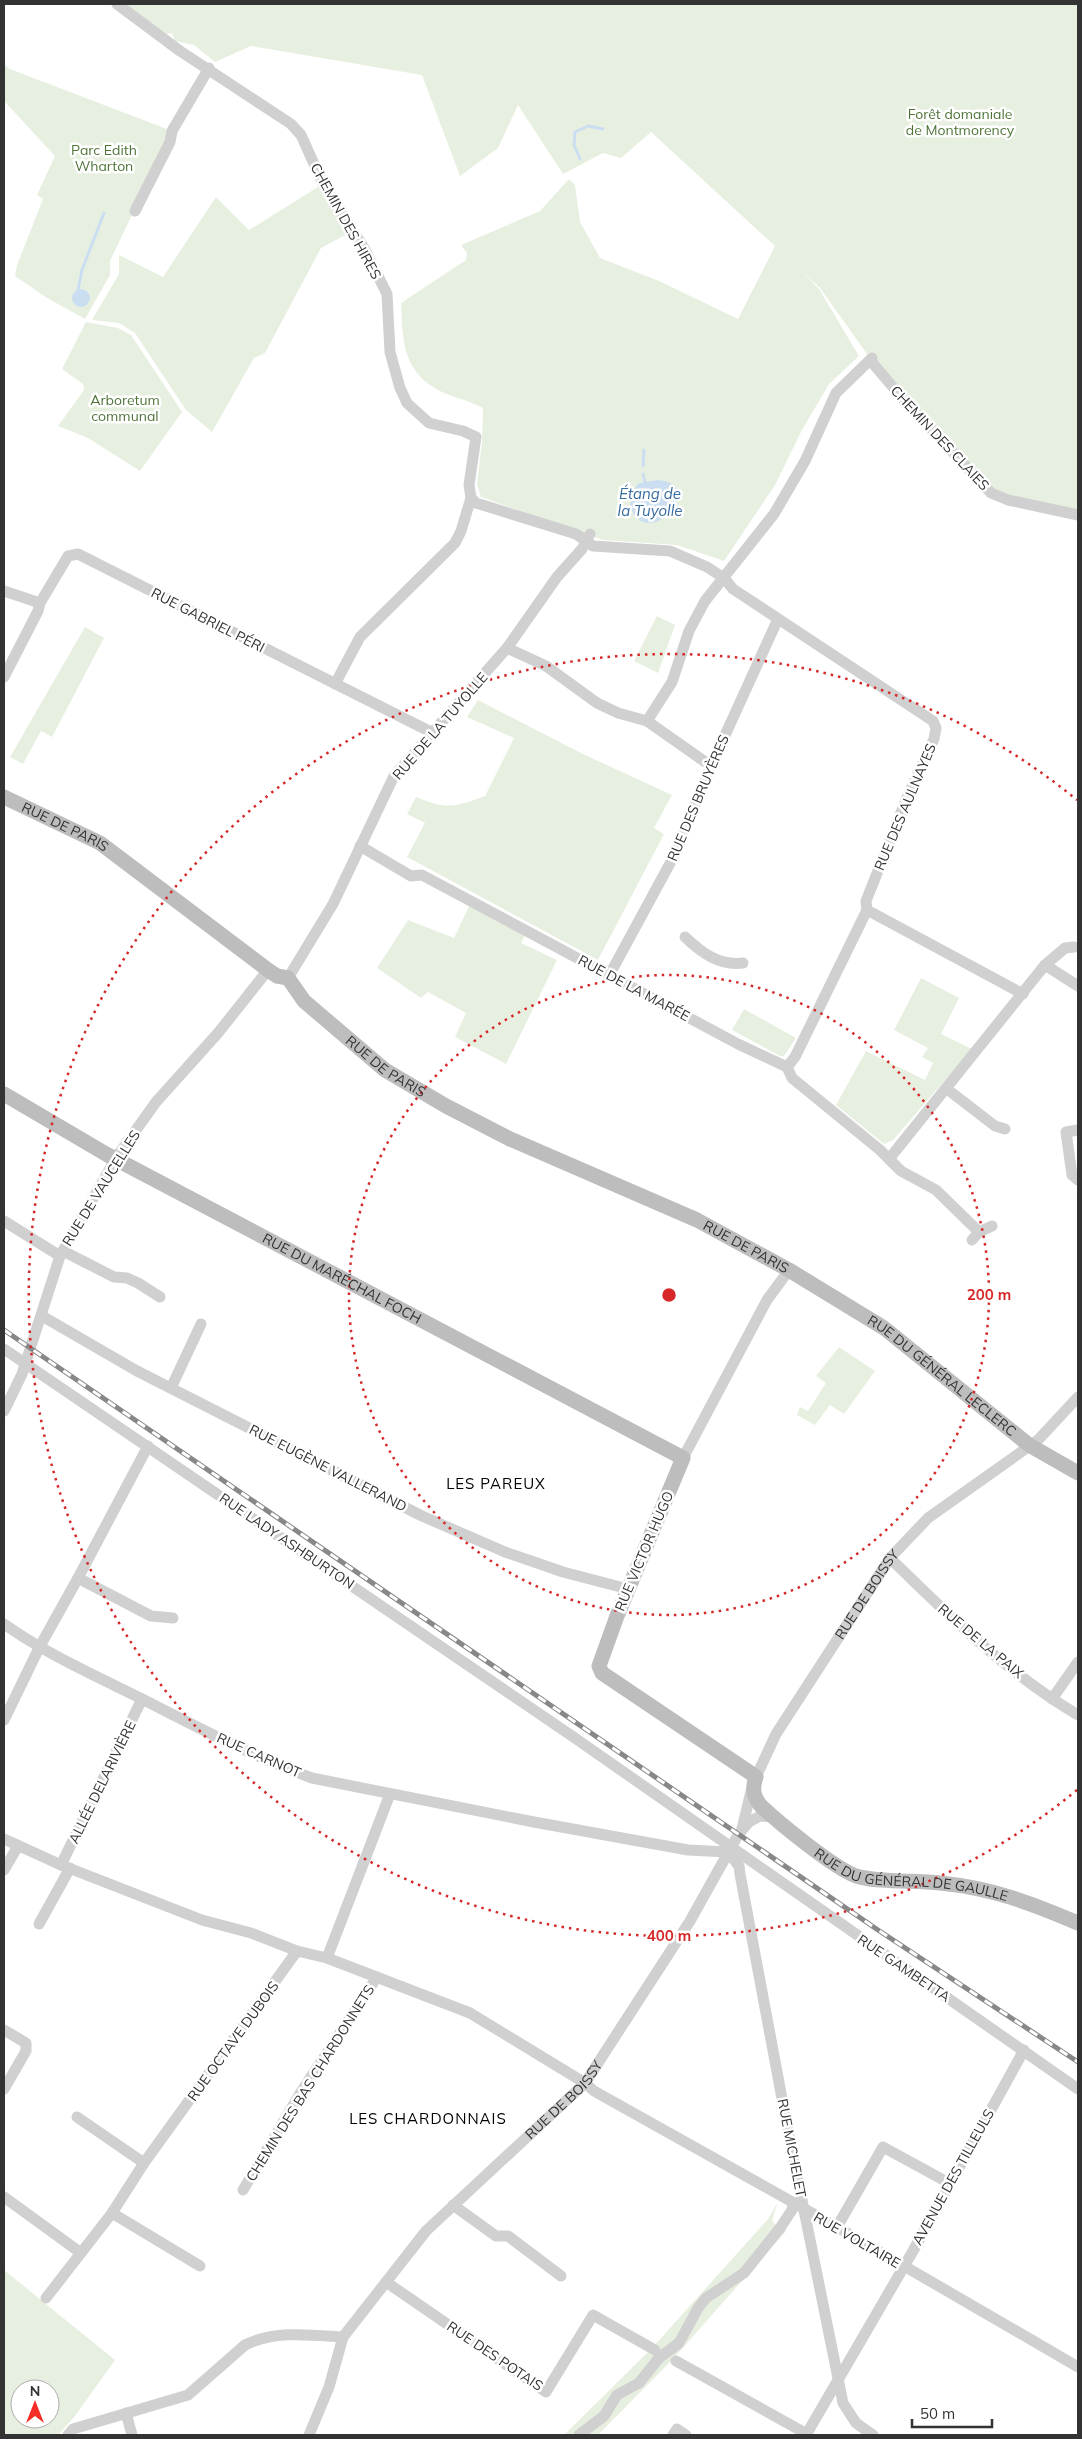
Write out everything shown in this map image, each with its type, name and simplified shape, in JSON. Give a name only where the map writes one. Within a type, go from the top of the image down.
[{"type":"street","name":"CHEMIN DES HIRES","points":[[117,4],[158,36],[291,124],[301,135],[323,184],[364,248],[387,294],[390,352],[400,388],[407,403],[429,423],[476,436],[469,485],[471,498],[461,531],[450,550],[360,638],[334,684]]},
{"type":"street","points":[[158,36],[172,32]]},
{"type":"street","points":[[135,211],[170,142],[172,131],[209,68]]},
{"type":"street","name":"CHEMIN DES CLAIES","points":[[724,578],[774,514],[804,461],[836,393],[871,359],[903,399],[991,493],[1008,500],[1078,515]]},
{"type":"street","name":"RUE DES AULNAYES","points":[[471,498],[476,503],[588,538],[594,546],[670,551],[707,567],[724,578],[733,589],[928,716],[936,728],[934,739],[886,847],[866,901],[867,910]]},
{"type":"street","name":"RUE DE LA TUYOLLE","points":[[288,978],[333,904],[394,776],[507,648],[557,577],[588,538]]},
{"type":"street","name":"RUE GABRIEL PÉRI","points":[[4,677],[38,611],[40,603],[68,556],[78,554],[431,732]]},
{"type":"street","points":[[647,721],[672,682],[689,631],[705,601],[724,578]]},
{"type":"street","points":[[4,591],[40,603]]},
{"type":"street","name":"RUE DES BRUYÈRES","points":[[610,974],[674,856],[711,766],[778,619]]},
{"type":"street","points":[[507,648],[546,666],[596,703],[618,713],[647,721],[711,766]]},
{"type":"street","name":"RUE DE PARIS","points":[[4,797],[100,843],[268,970],[278,976],[288,978],[304,1001],[385,1070],[446,1106],[510,1140],[697,1220],[806,1280]]},
{"type":"street","name":"RUE DE LA MARÉE","points":[[360,846],[410,876],[422,875],[738,1044],[787,1067],[792,1078],[873,1144],[901,1171],[936,1190],[976,1236],[992,1226]]},
{"type":"street","points":[[787,1067],[795,1057],[867,910],[1023,994]]},
{"type":"street","points":[[685,937],[700,951],[728,965],[742,963]]},
{"type":"street","points":[[889,1159],[1045,965],[1066,948],[1074,947]]},
{"type":"street","points":[[1045,965],[1078,986]]},
{"type":"street","name":"RUE DE VAUCELLES","points":[[4,1411],[22,1374],[62,1253],[116,1158],[156,1102],[218,1033],[268,970]]},
{"type":"street","points":[[947,1089],[995,1126],[1005,1129]]},
{"type":"street","name":"RUE DU MARÉCHAL FOCH","points":[[4,1094],[116,1158],[683,1458]]},
{"type":"street","points":[[1078,1130],[1066,1132],[1072,1175],[1078,1180]]},
{"type":"street","points":[[4,1222],[62,1253],[114,1277],[128,1278],[160,1297]]},
{"type":"street","name":"RUE VICTOR HUGO","points":[[754,1782],[602,1673],[600,1662],[628,1589],[683,1458],[767,1300],[789,1270]]},
{"type":"street","name":"RUE DU GÉNÉRAL LECLERC","points":[[806,1280],[884,1328],[1029,1445],[1078,1473]]},
{"type":"street","name":"RUE EUGÈNE VALLERAND","points":[[42,1316],[171,1388],[442,1525],[514,1555],[564,1572],[628,1589]]},
{"type":"street","points":[[171,1388],[201,1324]]},
{"type":"street","name":"RUE LADY ASHBURTON","points":[[4,1349],[569,1734],[709,1832]]},
{"type":"street","name":"RUE DE BOISSY","points":[[343,2337],[426,2231],[585,2084],[690,1921],[742,1829],[754,1782],[776,1734],[890,1558],[928,1518],[1038,1440],[1078,1397]]},
{"type":"street","points":[[4,1720],[39,1648],[148,1446]]},
{"type":"street","name":"RUE DE LA PAIX","points":[[890,1558],[985,1647],[1052,1699],[1078,1715]]},
{"type":"street","points":[[78,1578],[151,1616],[172,1618]]},
{"type":"street","name":"RUE CARNOT","points":[[4,1624],[39,1648],[280,1766],[312,1778],[536,1822],[699,1851]]},
{"type":"street","points":[[1052,1699],[1078,1662]]},
{"type":"street","name":"ALLÉE DELARIVIÈRE","points":[[40,1924],[142,1699]]},
{"type":"street","name":"RUE DU GÉNÉRAL DE GAULLE","points":[[754,1782],[757,1802],[828,1858],[857,1876],[941,1883],[993,1891],[1028,1901],[1078,1923]]},
{"type":"street","points":[[4,1839],[66,1867],[202,1920],[251,1933],[297,1951],[327,1958],[390,1794]]},
{"type":"street","name":"RUE DE BOISSY","points":[[742,1829],[760,1816],[775,1817]]},
{"type":"street","points":[[699,1851],[705,1846],[709,1832]]},
{"type":"street","name":"RUE GAMBETTA","points":[[709,1832],[730,1849],[1078,2089]]},
{"type":"street","points":[[4,1870],[18,1846]]},
{"type":"street","points":[[699,1851],[730,1849]]},
{"type":"street","name":"RUE MICHELET","points":[[730,1849],[739,1866],[804,2210],[845,2408],[856,2423],[873,2435]]},
{"type":"street","name":"RUE OCTAVE DUBOIS","points":[[46,2298],[112,2213],[144,2163],[297,1951]]},
{"type":"street","name":"RUE VOLTAIRE","points":[[327,1958],[470,2013],[585,2084],[594,2092],[837,2227],[1078,2367]]},
{"type":"street","name":"CHEMIN DES BAS CHARDONNETS","points":[[243,2190],[301,2092],[379,1977]]},
{"type":"street","points":[[4,2030],[26,2043],[26,2050],[4,2089]]},
{"type":"street","name":"AVENUE DES TILLEULS","points":[[807,2435],[904,2267],[1024,2050]]},
{"type":"street","points":[[77,2117],[144,2163]]},
{"type":"street","points":[[837,2227],[883,2147],[949,2183]]},
{"type":"street","points":[[4,2197],[81,2253]]},
{"type":"street","points":[[579,2435],[604,2416],[617,2395],[639,2383],[659,2358],[679,2343],[698,2308],[706,2298],[744,2273],[780,2228],[792,2210],[793,2203]]},
{"type":"street","points":[[453,2205],[496,2236],[508,2236],[562,2276]]},
{"type":"street","points":[[112,2213],[200,2266]]},
{"type":"street","name":"RUE DES POTAIS","points":[[386,2282],[546,2392],[594,2315],[655,2350]]},
{"type":"street","points":[[68,2435],[74,2429],[188,2395],[246,2345],[255,2340],[280,2335],[343,2337],[321,2409],[309,2435]]},
{"type":"street","points":[[676,2361],[807,2435]]},
{"type":"street","points":[[126,2414],[132,2435]]},
{"type":"street","points":[[673,2435],[676,2430],[686,2435]]},
{"type":"green space","name":"Forêt domaniale de Montmorency","points":[[117,4],[1078,4],[1078,516],[1000,497],[877,368],[820,288],[802,271],[819,289],[859,356],[829,384],[802,430],[775,485],[724,561],[677,545],[603,540],[481,497],[477,484],[482,442],[483,408],[441,392],[425,381],[410,362],[402,328],[401,303],[466,260],[467,253],[461,245],[540,211],[569,179],[575,185],[580,222],[600,258],[659,281],[738,319],[775,246],[651,132],[621,158],[603,153],[563,174],[518,105],[498,148],[460,176],[422,75],[251,46],[215,62],[194,45],[175,41],[172,33],[158,36]]},
{"type":"green space","name":"Parc Edith Wharton","points":[[4,64],[10,69],[172,131],[110,261],[110,275],[85,319],[47,298],[15,276],[17,265],[43,199],[37,195],[55,156],[4,101]]},
{"type":"green space","points":[[318,187],[349,233],[321,248],[265,353],[254,358],[212,432],[186,410],[135,333],[119,323],[92,320],[119,274],[119,255],[163,277],[216,197],[249,230]]},
{"type":"green space","name":"Arboretum communal","points":[[86,322],[118,328],[131,335],[182,412],[140,471],[88,438],[58,426],[84,390],[83,384],[62,369]]},
{"type":"green space","points":[[657,616],[675,625],[658,673],[634,661]]},
{"type":"green space","points":[[85,627],[104,638],[52,737],[41,731],[23,764],[10,757]]},
{"type":"green space","points":[[478,700],[583,754],[672,795],[654,828],[664,834],[598,960],[407,857],[425,823],[407,814],[416,797],[436,804],[451,806],[485,796],[514,738],[467,717]]},
{"type":"green space","points":[[470,904],[526,933],[521,943],[557,960],[506,1064],[455,1037],[466,1013],[428,992],[421,998],[377,968],[408,920],[454,938]]},
{"type":"green space","points":[[921,978],[959,998],[941,1034],[972,1049],[893,1140],[884,1144],[836,1105],[866,1051],[925,1080],[933,1063],[922,1057],[928,1048],[894,1030]]},
{"type":"green space","points":[[744,1009],[796,1038],[784,1056],[780,1056],[732,1030]]},
{"type":"green space","points":[[839,1347],[875,1371],[844,1414],[830,1405],[815,1425],[797,1415],[800,1407],[808,1411],[826,1383],[816,1376]]},
{"type":"green space","points":[[778,2202],[772,2220],[777,2227],[787,2230],[673,2359],[598,2435],[564,2435],[652,2348],[768,2219]]},
{"type":"green space","points":[[4,2270],[115,2360],[75,2416],[58,2435],[4,2435]]},
{"type":"water","points":[[81,289],[89,294],[90,298],[85,306],[81,307],[73,302],[72,298],[77,290]]},
{"type":"water","name":"Étang de la Tuyolle","points":[[657,480],[665,481],[675,486],[680,498],[662,519],[653,523],[645,522],[638,519],[631,507],[633,491],[639,483]]},
{"type":"waterway","points":[[580,159],[574,145],[575,132],[588,126],[603,129]]},
{"type":"waterway","points":[[78,290],[82,270],[104,213]]},
{"type":"waterway","points":[[643,466],[644,450]]},
{"type":"waterway","points":[[643,474],[645,482]]},
{"type":"railway","points":[[4,1330],[878,1930],[1078,2062]]},
{"type":"district","name":"LES PAREUX","points":[[496,1483]]},
{"type":"district","name":"LES CHARDONNAIS","points":[[428,2118]]}]
